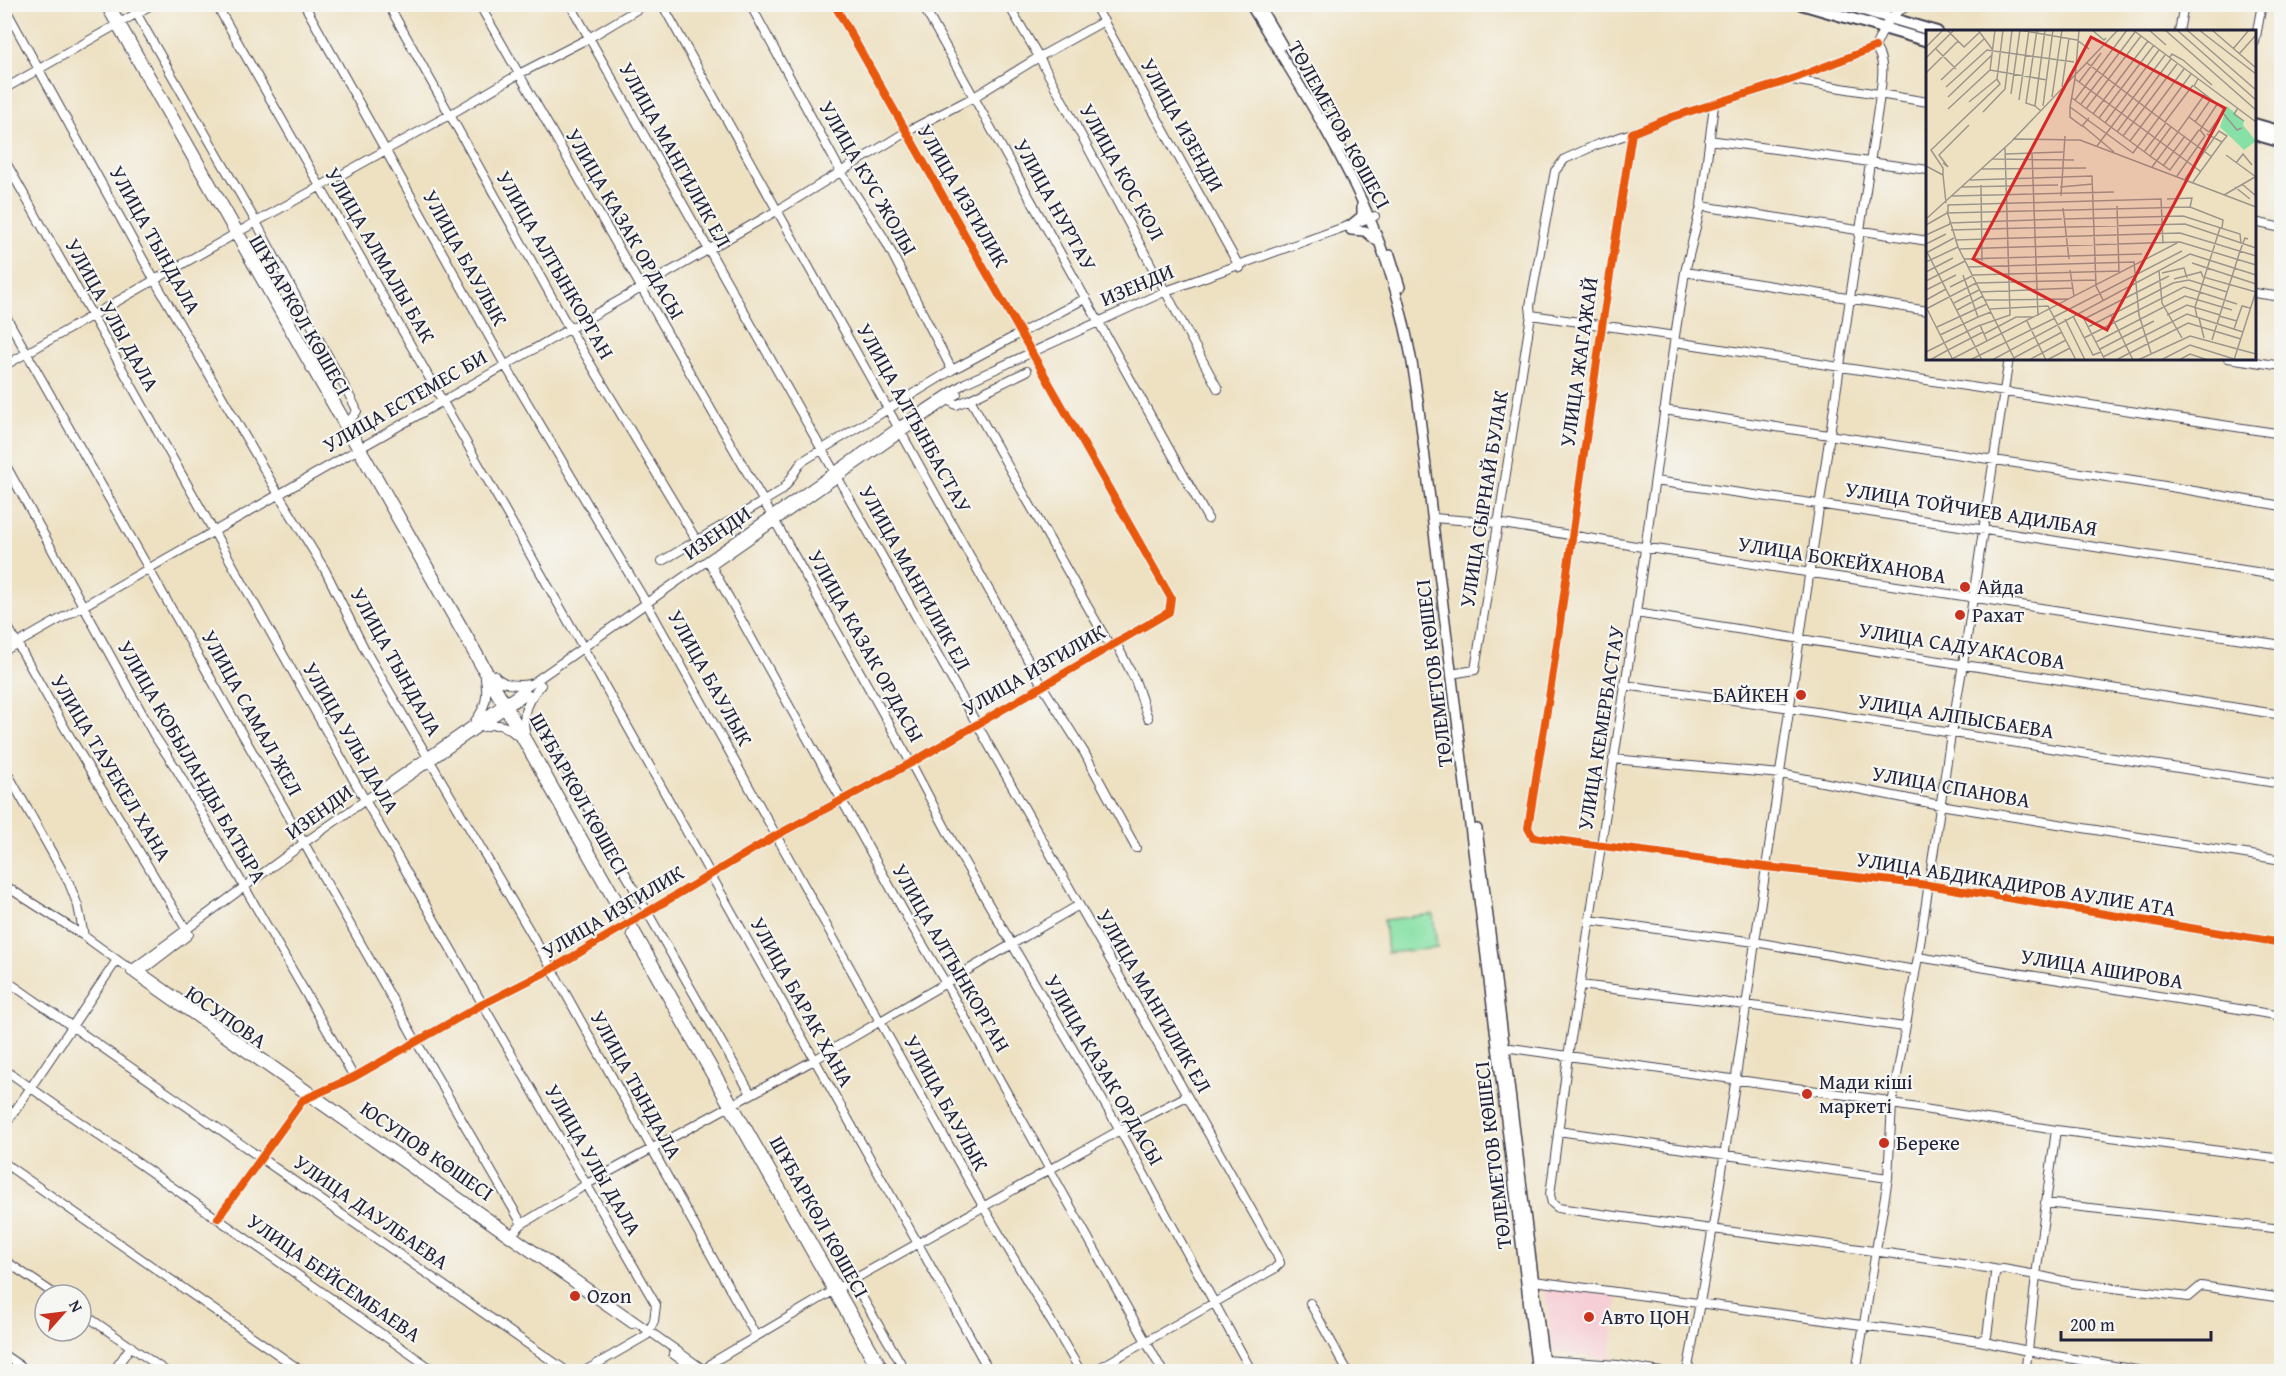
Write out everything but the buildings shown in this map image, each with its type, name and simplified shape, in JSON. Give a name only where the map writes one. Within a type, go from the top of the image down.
[{"type":"highway","points":[[1801,4],[1926,40]]},
{"type":"highway","points":[[1843,4],[1930,30]]},
{"type":"highway","points":[[2256,125],[2282,132]]},
{"type":"highway","points":[[2256,135],[2282,142]]},
{"type":"main road","name":"ТӨЛЕМЕТОВ КӨШЕСІ","points":[[1250,4],[1326,132],[1373,220],[1410,348],[1457,672],[1502,1049],[1537,1371]]},
{"type":"main road","name":"ТӨЛЕМЕТОВ КӨШЕСІ","points":[[1258,4],[1332,129],[1395,271],[1416,348],[1502,1049],[1545,1371]]},
{"type":"main road","points":[[1360,196],[1363,211],[1351,228],[1365,231],[1380,244]]},
{"type":"main road","points":[[1524,1263],[1534,1281]]},
{"type":"street","name":"ШҰБАРКӨЛ КӨШЕСІ","points":[[104,4],[118,24],[359,447],[836,1290],[886,1371]]},
{"type":"street","name":"ШҰБАРКӨЛ КӨШЕСІ","points":[[110,4],[118,24]]},
{"type":"street","name":"ШҰБАРКӨЛ КӨШЕСІ","points":[[131,4],[256,222],[357,411],[348,423]]},
{"type":"street","points":[[4,89],[41,70],[153,4]]},
{"type":"street","name":"УЛИЦА АЛМАЛЫ БАК","points":[[216,4],[585,651]]},
{"type":"street","name":"УЛИЦА БАУЛЫК","points":[[304,4],[384,152],[505,365],[649,606],[984,1208],[1081,1371]]},
{"type":"street","name":"УЛИЦА АЛТЫНКОРГАН","points":[[388,4],[569,328],[697,541]]},
{"type":"street","name":"УЛИЦА КАЗАК ОРДАСЫ","points":[[479,4],[764,501],[956,848],[1120,1130],[1252,1371]]},
{"type":"street","name":"УЛИЦА МАНГИЛИК ЕЛ","points":[[570,4],[707,250],[837,474],[925,635],[1258,1219],[1280,1263],[1274,1269],[1214,1303]]},
{"type":"street","points":[[4,366],[646,4]]},
{"type":"street","name":"УЛИЦА АЛТЫНБАСТАУ","points":[[662,4],[1136,848]]},
{"type":"street","name":"УЛИЦА КУС ЖОЛЫ","points":[[750,4],[841,172],[884,238],[952,370]]},
{"type":"street","name":"УЛИЦА ИЗГИЛИК","points":[[218,1218],[298,1104],[354,1077],[483,1004],[552,969],[777,835],[911,763],[1169,612],[1171,598],[834,4]]},
{"type":"street","name":"УЛИЦА НУРТАУ","points":[[922,4],[1208,519]]},
{"type":"street","name":"УЛИЦА КОС КОЛ","points":[[1008,4],[1039,57],[1218,389]]},
{"type":"street","name":"УЛИЦА ИЗЕНДИ","points":[[1094,4],[1239,266]]},
{"type":"street","points":[[1686,1371],[1713,1230],[1737,1080],[1818,504],[1880,95],[1883,66],[1881,55],[1875,47],[1888,18],[1913,4]]},
{"type":"street","points":[[2179,30],[2184,4]]},
{"type":"street","points":[[2256,37],[2262,4]]},
{"type":"street","name":"УЛИЦА ТЫНДАЛА","points":[[4,6],[155,281],[325,570],[365,650],[552,969],[756,1336]]},
{"type":"street","name":"УЛИЦА ЕСТЕМЕС БИ","points":[[4,651],[778,210],[906,132],[974,97],[1104,21]]},
{"type":"street","name":"УЛИЦА СЫРНАЙ БУЛАК","points":[[1457,672],[1475,670],[1531,315],[1530,306],[1555,171],[1565,159],[1596,145],[1672,117],[1790,80],[1875,47]]},
{"type":"street","points":[[1790,80],[1926,102]]},
{"type":"street","name":"УЛИЦА КЕМЕРБАСТАУ","points":[[1713,1230],[1558,1208],[1552,1203],[1550,1195],[1568,1056],[1636,613],[1664,410],[1685,272],[1701,207],[1714,105]]},
{"type":"street","name":"УЛИЦА ЖАГАЖАЙ","points":[[1601,847],[1533,837],[1528,828],[1632,133]]},
{"type":"street","points":[[1709,140],[1926,170]]},
{"type":"street","name":"УЛИЦА УЛЫ ДАЛА","points":[[4,159],[366,803],[656,1305],[656,1313],[648,1333]]},
{"type":"street","points":[[1701,207],[1926,241]]},
{"type":"street","name":"ИЗЕНДИ","points":[[135,972],[366,803],[965,384],[1167,293],[1373,220]]},
{"type":"street","points":[[2256,222],[2282,228]]},
{"type":"street","name":"ШҰБАРКӨЛ КӨШЕСІ","points":[[237,233],[348,423],[359,447]]},
{"type":"street","points":[[1685,272],[1926,310]]},
{"type":"street","points":[[2256,293],[2282,297]]},
{"type":"street","points":[[662,561],[787,485],[795,468],[803,460],[952,370],[1086,298]]},
{"type":"street","name":"УЛИЦА САМАЛ ЖЕЛ","points":[[4,313],[522,1224]]},
{"type":"street","points":[[1531,315],[1839,367],[2282,434]]},
{"type":"street","points":[[1856,1371],[1888,1178],[1892,1104],[1915,970],[2009,360]]},
{"type":"street","points":[[2242,360],[2282,366]]},
{"type":"street","points":[[946,398],[956,405],[1027,371]]},
{"type":"street","points":[[970,399],[1135,680],[1148,718]]},
{"type":"street","points":[[1664,410],[2282,506]]},
{"type":"street","name":"УЛИЦА КОБЫЛАНДЫ БАТЫРА","points":[[4,462],[154,735],[177,770],[354,1077]]},
{"type":"street","name":"УЛИЦА ТОЙЧИЕВ АДИЛБАЯ","points":[[1655,481],[2282,576]]},
{"type":"street","name":"УЛИЦА БОКЕЙХАНОВА","points":[[1436,518],[1497,523],[1572,534],[1809,573],[2282,645]]},
{"type":"street","name":"УЛИЦА АЛТЫНКОРГАН","points":[[710,563],[1163,1371]]},
{"type":"street","name":"УЛИЦА САДУАКАСОВА","points":[[1636,613],[2282,715]]},
{"type":"street","name":"УЛИЦА ТАУЕКЕЛ ХАНА","points":[[4,620],[66,730],[188,932]]},
{"type":"street","name":"УЛИЦА БАРАК ХАНА","points":[[585,651],[990,1371]]},
{"type":"street","points":[[485,670],[508,684],[517,686],[539,683]]},
{"type":"street","points":[[469,731],[484,709],[487,700],[485,670]]},
{"type":"street","points":[[525,742],[523,718],[525,707],[539,683]]},
{"type":"street","name":"УЛИЦА АЛПЫСБАЕВА","points":[[1624,685],[1791,708],[2282,784]]},
{"type":"street","points":[[538,720],[751,1094]]},
{"type":"street","points":[[469,731],[499,724],[525,742]]},
{"type":"street","name":"УЛИЦА СПАНОВА","points":[[1613,759],[1781,774],[1940,805],[2282,860]]},
{"type":"street","points":[[4,767],[69,883],[78,906],[84,936]]},
{"type":"street","name":"УЛИЦА АБДИКАДИРОВ АУЛИЕ АТА","points":[[1601,847],[1928,885],[2282,943]]},
{"type":"street","points":[[4,885],[120,962],[72,1024],[4,1127]]},
{"type":"street","points":[[510,1236],[522,1224],[586,1184],[813,1060],[1079,905]]},
{"type":"street","points":[[1589,920],[1755,942],[1915,970]]},
{"type":"street","name":"ИЗЕНДИ","points":[[135,972],[153,962],[188,932]]},
{"type":"street","name":"УЛИЦА АШИРОВА","points":[[1917,957],[2282,1016]]},
{"type":"street","name":"ЮСУПОВА","points":[[120,962],[312,1097]]},
{"type":"street","points":[[153,962],[155,982]]},
{"type":"street","name":"ЮСУПОВ КӨШЕСІ","points":[[135,972],[155,982],[312,1097],[703,1371]]},
{"type":"street","name":"УЛИЦА ДАУЛБАЕВА","points":[[4,979],[72,1024],[568,1371]]},
{"type":"street","points":[[1580,985],[1904,1027]]},
{"type":"street","points":[[1502,1049],[1568,1056],[1882,1100],[1892,1104],[2056,1130],[2282,1159]]},
{"type":"street","name":"УЛИЦА БЕЙСЕМБАЕВА","points":[[4,1069],[436,1371]]},
{"type":"street","points":[[703,1371],[756,1336],[852,1280],[1120,1130],[1187,1096]]},
{"type":"street","points":[[2025,1371],[2056,1130]]},
{"type":"street","points":[[1558,1131],[1888,1178]]},
{"type":"street","points":[[4,1163],[303,1371]]},
{"type":"street","points":[[2045,1203],[2282,1228]]},
{"type":"street","points":[[1713,1230],[1876,1250],[2072,1282],[2188,1297],[2193,1295],[2197,1287],[2201,1286],[2282,1298]]},
{"type":"street","points":[[4,1260],[38,1283]]},
{"type":"street","points":[[1980,1341],[1987,1336],[1995,1274],[1999,1270]]},
{"type":"street","points":[[852,1280],[906,1371]]},
{"type":"street","points":[[1534,1281],[1980,1341],[2148,1371]]},
{"type":"street","name":"ШҰБАРКӨЛ КӨШЕСІ","points":[[836,1290],[878,1371]]},
{"type":"street","points":[[1092,1371],[1214,1303]]},
{"type":"street","points":[[1310,1303],[1348,1371]]},
{"type":"street","points":[[93,1320],[167,1371]]},
{"type":"street","points":[[583,1371],[648,1333]]},
{"type":"street","points":[[113,1371],[131,1346]]},
{"type":"street","points":[[4,1355],[28,1371]]},
{"type":"street","points":[[1544,1360],[1618,1365],[1661,1371]]},
{"type":"shaded area","points":[[1544,1285],[1617,1296],[1610,1360],[1553,1351]]},
{"type":"green space","points":[[1433,914],[1437,948],[1387,953],[1384,920]]},
{"type":"cycle path","points":[[218,1218],[303,1100],[354,1077],[483,1004],[552,969],[777,835],[911,763],[1169,612],[1171,598],[834,4]]},
{"type":"cycle path","points":[[1875,47],[1790,80],[1672,117],[1632,133],[1528,828],[1533,837],[1928,885],[2282,943]]},
{"type":"place","name":"Айда","points":[[1965,587]]},
{"type":"place","name":"Рахат","points":[[1960,615]]},
{"type":"place","name":"БАЙКЕН","points":[[1801,695]]},
{"type":"place","name":"Мади кіші маркеті","points":[[1807,1094]]},
{"type":"place","name":"Береке","points":[[1884,1143]]},
{"type":"place","name":"Ozon","points":[[575,1296]]},
{"type":"place","name":"Авто ЦОН","points":[[1589,1317]]}]
